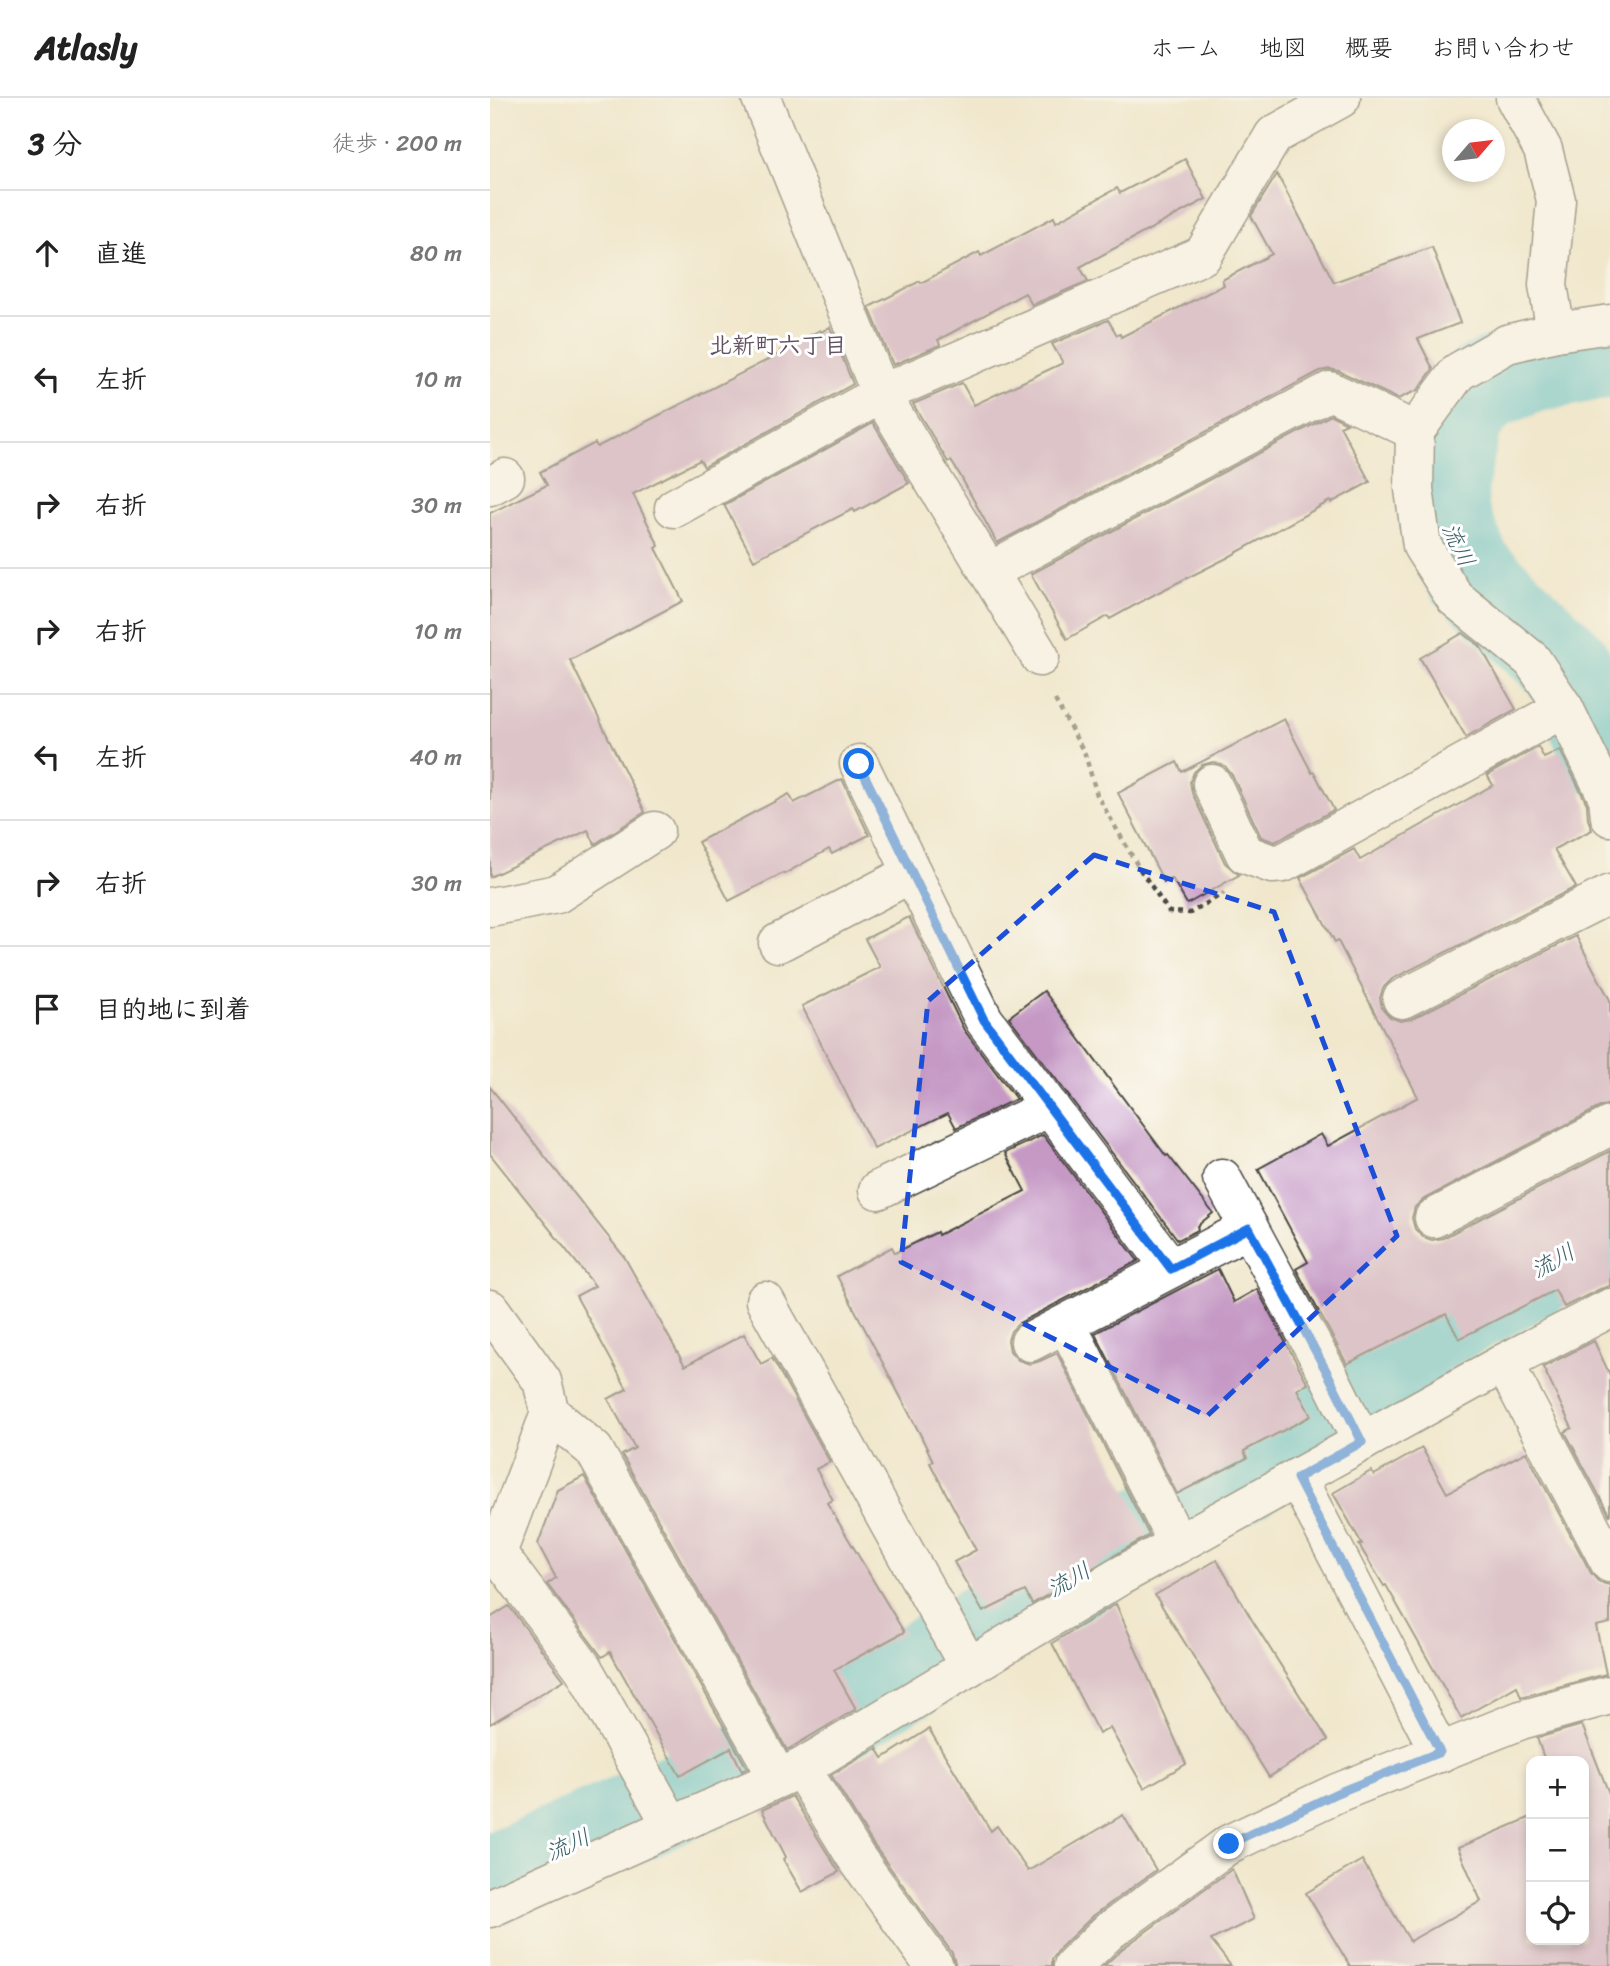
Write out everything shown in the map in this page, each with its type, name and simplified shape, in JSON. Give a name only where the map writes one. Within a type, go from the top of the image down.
[{"type":"street","points":[[761,98],[881,394],[1040,657]]},
{"type":"street","points":[[674,508],[881,394],[1203,255],[1274,135],[1341,98]]},
{"type":"street","points":[[1515,98],[1544,150],[1556,200],[1548,285],[1556,332]]},
{"type":"street","points":[[1609,804],[1564,708],[1532,660],[1455,598],[1422,546],[1415,489],[1415,431],[1458,372],[1507,344],[1556,332],[1610,324]]},
{"type":"street","points":[[1007,562],[1330,391],[1415,431]]},
{"type":"street","points":[[1212,784],[1245,854],[1272,864],[1283,863],[1564,708]]},
{"type":"street","points":[[859,764],[984,1020],[1171,1269]]},
{"type":"street","points":[[490,907],[557,894],[654,831]]},
{"type":"street","points":[[778,943],[912,873]]},
{"type":"street","points":[[1402,999],[1610,894]]},
{"type":"street","points":[[878,1190],[1050,1107]]},
{"type":"street","points":[[1434,1218],[1610,1126]]},
{"type":"street","points":[[1222,1178],[1361,1440]]},
{"type":"street","points":[[1030,1342],[1249,1228]]},
{"type":"street","points":[[765,1301],[966,1662]]},
{"type":"street","points":[[490,1908],[784,1772],[966,1662],[1176,1542],[1610,1308]]},
{"type":"street","points":[[490,1309],[542,1381],[550,1413],[497,1553],[583,1668],[671,1824]]},
{"type":"street","points":[[1073,1336],[1176,1542]]},
{"type":"street","points":[[1504,1363],[1610,1563]]},
{"type":"street","points":[[550,1413],[594,1450],[745,1721],[855,1856],[934,1966]]},
{"type":"street","points":[[1297,1478],[1440,1752]]},
{"type":"street","points":[[1073,1966],[1108,1932],[1229,1844],[1337,1793],[1521,1720],[1610,1695]]},
{"type":"path","points":[[1040,657],[1044,680],[1085,754],[1097,795],[1168,912],[1190,913],[1272,864]]},
{"type":"highlighted area","points":[[1094,855],[1274,912],[1397,1236],[1207,1416],[901,1262],[928,1001]]},
{"type":"building","points":[[1185,159],[1206,199],[1080,267],[1088,281],[1032,305],[1025,293],[938,340],[940,345],[893,365],[869,307],[979,252],[981,256],[1054,217],[1056,222],[1117,188],[1120,193]]},
{"type":"building","points":[[1277,174],[1334,282],[1432,247],[1460,323],[1418,339],[1433,369],[1418,390],[1398,399],[1339,371],[1320,371],[997,543],[960,475],[951,461],[948,462],[913,404],[962,383],[974,405],[1063,363],[1052,344],[1108,320],[1121,337],[1224,285],[1222,280],[1272,254],[1251,216]]},
{"type":"building","points":[[830,327],[853,384],[704,467],[700,460],[633,494],[683,601],[570,660],[645,812],[595,844],[588,830],[490,877],[490,513],[547,485],[540,472],[595,443],[597,447]]},
{"type":"building","points":[[1331,415],[1347,423],[1340,426],[1370,482],[1067,639],[1031,574]]},
{"type":"building","points":[[873,423],[909,483],[754,560],[724,505]]},
{"type":"building","points":[[1463,633],[1480,646],[1516,709],[1466,737],[1420,658]]},
{"type":"building","points":[[1284,719],[1334,810],[1275,842],[1261,837],[1232,775],[1225,766],[1213,762],[1202,765],[1194,772],[1190,782],[1192,793],[1225,863],[1239,875],[1187,904],[1172,878],[1164,882],[1118,793],[1177,762],[1182,772]]},
{"type":"building","points":[[1538,747],[1544,758],[1560,750],[1587,804],[1592,830],[1554,849],[1576,887],[1392,979],[1383,988],[1380,998],[1382,1008],[1390,1017],[1400,1021],[1411,1019],[1576,936],[1610,1000],[1610,1104],[1424,1199],[1415,1207],[1412,1218],[1415,1229],[1423,1237],[1432,1240],[1443,1238],[1610,1151],[1610,1286],[1564,1307],[1555,1290],[1459,1339],[1446,1314],[1347,1364],[1296,1269],[1308,1262],[1258,1169],[1321,1134],[1328,1146],[1418,1097],[1338,941],[1335,942],[1300,878],[1354,849],[1360,860],[1493,785],[1487,775]]},
{"type":"building","points":[[842,779],[869,835],[832,854],[829,849],[729,901],[698,842],[789,794],[794,803]]},
{"type":"building","points":[[909,917],[964,1030],[1016,1099],[956,1128],[948,1113],[874,1149],[802,1006],[880,967],[865,939]]},
{"type":"building","points":[[1044,991],[1166,1156],[1168,1155],[1213,1213],[1197,1226],[1198,1230],[1178,1240],[1009,1017]]},
{"type":"building","points":[[490,1087],[625,1258],[685,1366],[744,1334],[761,1364],[772,1358],[830,1462],[816,1469],[833,1500],[827,1503],[904,1632],[834,1670],[856,1709],[787,1750],[622,1455],[635,1448],[608,1399],[627,1389],[576,1296],[595,1286],[490,1154]]},
{"type":"building","points":[[1043,1135],[1138,1261],[1019,1323],[1011,1331],[1008,1340],[1010,1351],[1018,1360],[1030,1364],[1057,1353],[1149,1535],[1032,1604],[1025,1591],[983,1612],[954,1562],[976,1550],[930,1463],[933,1461],[920,1434],[837,1276],[892,1247],[895,1253],[937,1232],[938,1235],[1025,1191],[1005,1153]]},
{"type":"building","points":[[1218,1269],[1234,1302],[1257,1289],[1308,1384],[1297,1389],[1311,1416],[1244,1451],[1247,1458],[1177,1494],[1095,1333]]},
{"type":"building","points":[[1594,1341],[1610,1375],[1610,1516],[1565,1432],[1572,1428],[1543,1367]]},
{"type":"building","points":[[1422,1448],[1447,1493],[1526,1452],[1591,1573],[1599,1582],[1610,1585],[1610,1623],[1596,1626],[1606,1674],[1521,1697],[1517,1686],[1461,1718],[1386,1585],[1384,1586],[1359,1545],[1362,1544],[1333,1493],[1371,1471],[1374,1475]]},
{"type":"building","points":[[584,1476],[747,1768],[742,1771],[731,1748],[680,1776],[610,1652],[602,1657],[547,1584],[556,1578],[538,1544],[558,1490]]},
{"type":"building","points":[[1217,1560],[1328,1740],[1269,1777],[1155,1595]]},
{"type":"building","points":[[1116,1604],[1186,1764],[1144,1788],[1110,1728],[1099,1734],[1052,1643]]},
{"type":"building","points":[[509,1606],[564,1680],[490,1724],[490,1618]]},
{"type":"building","points":[[1582,1725],[1610,1796],[1610,1966],[1350,1966],[1306,1893],[1362,1860],[1410,1941],[1481,1901],[1458,1848],[1526,1819],[1526,1945],[1589,1945],[1589,1756],[1543,1756],[1537,1738]]},
{"type":"building","points":[[929,1729],[991,1831],[997,1826],[1028,1871],[1123,1815],[1156,1870],[1093,1916],[1058,1950],[1052,1959],[1052,1966],[956,1966],[952,1953],[873,1844],[831,1775],[877,1748],[883,1758]]},
{"type":"building","points":[[792,1796],[839,1872],[802,1892],[783,1859],[786,1857],[762,1810]]},
{"type":"building","points":[[1232,1869],[1254,1919],[1211,1940],[1231,1966],[1104,1966],[1122,1949]]},
{"type":"waterway","name":"流川","points":[[1610,352],[1529,368],[1483,387],[1457,417],[1443,481],[1443,514],[1468,571],[1566,665],[1610,756]]},
{"type":"waterway","name":"流川","points":[[490,1880],[783,1748],[1196,1502],[1384,1395],[1418,1335],[1610,1230]]},
{"type":"district","name":"北新町六丁目","points":[[778,345]]},
{"type":"route","points":[[859,764],[984,1020],[1171,1269],[1249,1228],[1362,1442],[1297,1478],[1440,1752],[1337,1793],[1229,1844]]}]
